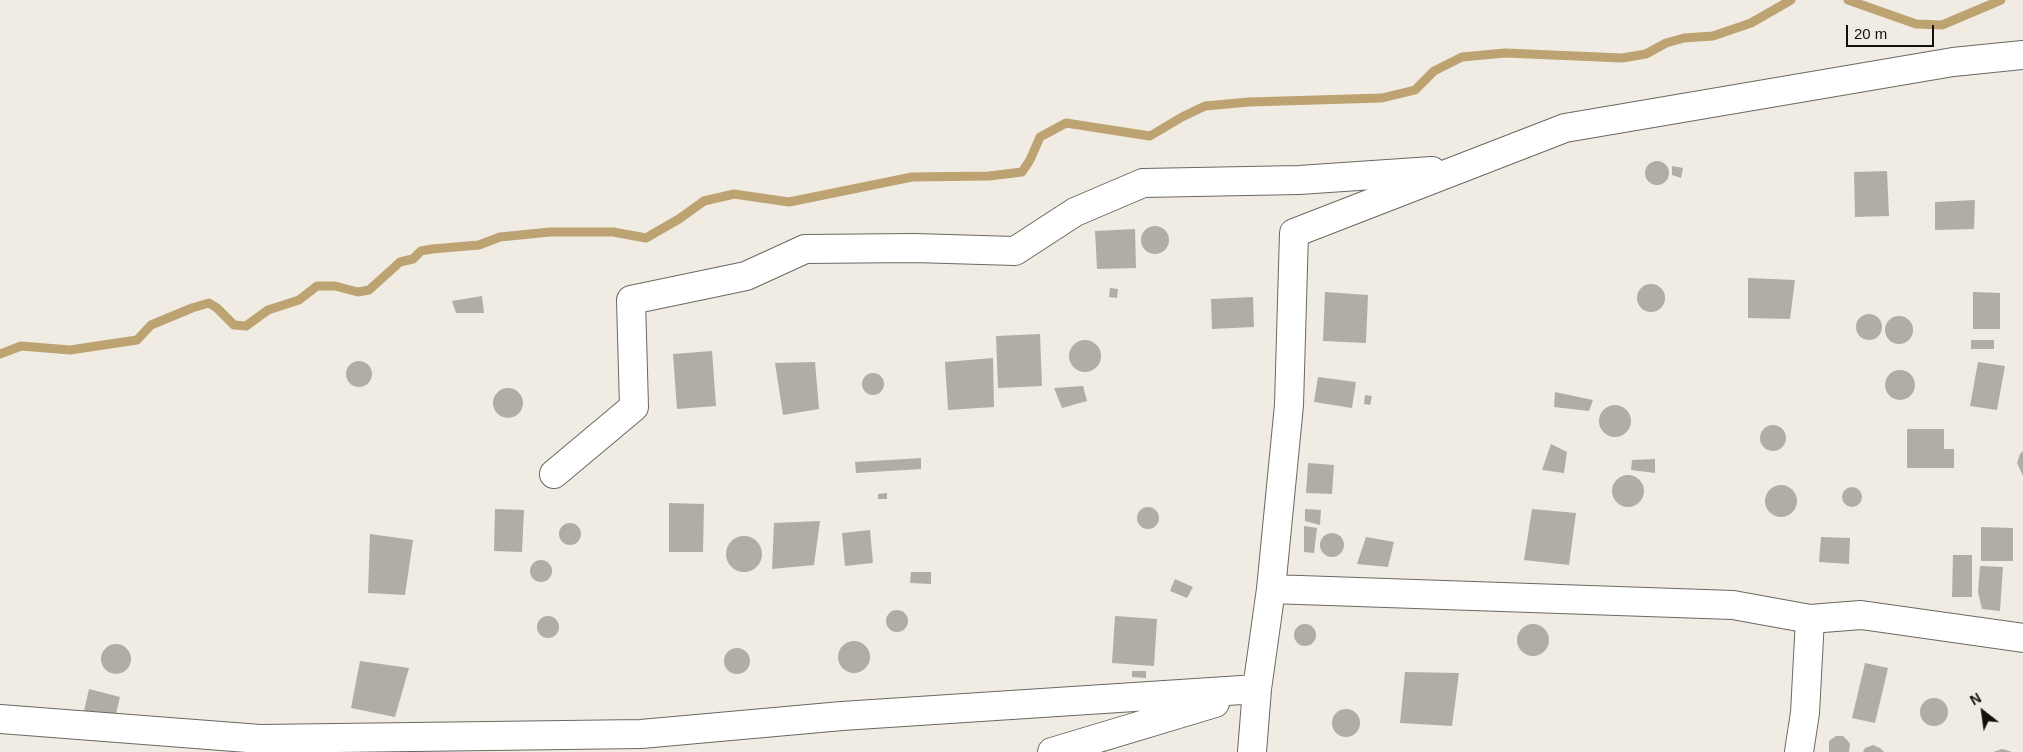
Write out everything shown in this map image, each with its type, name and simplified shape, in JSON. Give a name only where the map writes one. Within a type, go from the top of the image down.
[{"type":"street","points":[[1252,752],[1257,689],[1271,589],[1289,405],[1294,233],[1565,128],[1953,62],[2023,55]]},
{"type":"street","points":[[554,474],[634,408],[631,300],[746,276],[805,249],[914,248],[1015,251],[1075,212],[1143,183],[1299,180],[1458,169]]},
{"type":"street","points":[[1271,589],[1733,605],[1810,619],[1861,615],[2023,638]]},
{"type":"street","points":[[1800,752],[1805,714],[1810,619]]},
{"type":"street","points":[[0,718],[260,739],[641,734],[842,716],[1257,689]]},
{"type":"street","points":[[1052,752],[1257,689]]},
{"type":"street","points":[[1257,689],[1260,752]]},
{"type":"building","points":[[1657,161],[1662,162],[1668,168],[1668,178],[1662,184],[1657,185],[1652,184],[1646,178],[1645,173],[1646,168],[1652,162]]},
{"type":"building","points":[[1672,166],[1683,168],[1681,178],[1672,175]]},
{"type":"building","points":[[1887,171],[1889,216],[1855,217],[1854,172]]},
{"type":"building","points":[[1975,200],[1974,229],[1935,230],[1935,202]]},
{"type":"building","points":[[1155,226],[1165,230],[1169,240],[1165,250],[1155,254],[1145,250],[1141,240],[1145,230]]},
{"type":"building","points":[[1135,229],[1136,268],[1097,269],[1095,231]]},
{"type":"building","points":[[1748,278],[1795,280],[1790,319],[1748,318]]},
{"type":"building","points":[[1651,284],[1661,288],[1665,298],[1661,308],[1651,312],[1641,308],[1637,298],[1641,288]]},
{"type":"building","points":[[1110,288],[1118,289],[1117,298],[1109,297]]},
{"type":"building","points":[[1325,292],[1368,295],[1366,343],[1323,341]]},
{"type":"building","points":[[1973,292],[2000,293],[2000,329],[1973,329]]},
{"type":"building","points":[[482,296],[484,313],[456,313],[452,301]]},
{"type":"building","points":[[1253,297],[1254,327],[1212,329],[1211,299]]},
{"type":"building","points":[[1869,314],[1878,318],[1882,327],[1878,336],[1869,340],[1860,336],[1856,327],[1860,318]]},
{"type":"building","points":[[1899,316],[1909,320],[1913,330],[1909,340],[1899,344],[1889,340],[1885,330],[1889,320]]},
{"type":"building","points":[[1040,334],[1042,386],[998,388],[996,336]]},
{"type":"building","points":[[1085,340],[1096,345],[1101,356],[1096,367],[1085,372],[1074,367],[1069,356],[1074,345]]},
{"type":"building","points":[[1971,340],[1994,340],[1994,349],[1971,349]]},
{"type":"building","points":[[712,351],[716,406],[677,409],[673,354]]},
{"type":"building","points":[[993,358],[994,407],[948,410],[945,362]]},
{"type":"building","points":[[359,361],[368,365],[372,374],[368,383],[359,387],[350,383],[346,374],[350,365]]},
{"type":"building","points":[[815,362],[819,409],[783,415],[775,363]]},
{"type":"building","points":[[1978,362],[2005,366],[1997,410],[1970,406]]},
{"type":"building","points":[[1900,370],[1911,374],[1915,385],[1911,396],[1900,400],[1889,396],[1885,385],[1889,374]]},
{"type":"building","points":[[873,373],[881,376],[884,384],[881,392],[873,395],[865,392],[862,384],[865,376]]},
{"type":"building","points":[[1318,377],[1356,382],[1352,408],[1314,402]]},
{"type":"building","points":[[1083,386],[1087,401],[1062,408],[1054,388]]},
{"type":"building","points":[[508,388],[518,393],[523,403],[518,413],[508,418],[498,413],[493,403],[498,393]]},
{"type":"building","points":[[1555,392],[1593,400],[1589,411],[1554,407]]},
{"type":"building","points":[[1365,395],[1372,396],[1370,405],[1364,404]]},
{"type":"building","points":[[1615,405],[1621,406],[1626,410],[1630,415],[1630,427],[1626,432],[1621,436],[1615,437],[1609,436],[1604,432],[1600,427],[1599,421],[1600,415],[1604,410],[1609,406]]},
{"type":"building","points":[[1773,425],[1782,429],[1786,438],[1782,447],[1773,451],[1764,447],[1760,438],[1764,429]]},
{"type":"building","points":[[1907,429],[1944,429],[1944,449],[1954,449],[1954,468],[1907,468]]},
{"type":"building","points":[[1551,444],[1567,452],[1564,473],[1542,470]]},
{"type":"building","points":[[2023,451],[2023,476],[2017,463]]},
{"type":"building","points":[[921,458],[921,469],[856,473],[855,462]]},
{"type":"building","points":[[1655,459],[1655,473],[1631,470],[1632,460]]},
{"type":"building","points":[[1308,463],[1334,465],[1332,494],[1306,493]]},
{"type":"building","points":[[1628,475],[1634,476],[1639,480],[1643,485],[1643,497],[1639,502],[1634,506],[1628,507],[1622,506],[1617,502],[1613,497],[1612,491],[1613,485],[1617,480],[1622,476]]},
{"type":"building","points":[[1781,485],[1787,486],[1792,490],[1796,495],[1796,507],[1792,512],[1787,516],[1781,517],[1775,516],[1770,512],[1766,507],[1765,501],[1766,495],[1770,490],[1775,486]]},
{"type":"building","points":[[1848,487],[1856,487],[1862,493],[1862,501],[1856,507],[1848,507],[1842,501],[1842,493]]},
{"type":"building","points":[[887,493],[887,499],[878,499],[878,494]]},
{"type":"building","points":[[669,503],[704,504],[703,552],[669,552]]},
{"type":"building","points":[[1148,507],[1156,510],[1159,518],[1156,526],[1148,529],[1140,526],[1137,518],[1140,510]]},
{"type":"building","points":[[495,509],[524,510],[522,552],[494,551]]},
{"type":"building","points":[[1305,509],[1321,510],[1320,525],[1305,521]]},
{"type":"building","points":[[1532,509],[1576,513],[1569,565],[1524,560]]},
{"type":"building","points":[[820,521],[814,565],[772,569],[774,523]]},
{"type":"building","points":[[570,523],[578,526],[581,534],[578,542],[570,545],[562,542],[559,534],[562,526]]},
{"type":"building","points":[[1304,526],[1317,528],[1314,553],[1304,552]]},
{"type":"building","points":[[1981,527],[2013,528],[2013,561],[1981,561]]},
{"type":"building","points":[[870,530],[873,563],[845,566],[842,533]]},
{"type":"building","points":[[1332,533],[1341,536],[1344,545],[1341,554],[1332,557],[1323,554],[1320,545],[1323,536]]},
{"type":"building","points":[[370,534],[413,540],[405,595],[368,593]]},
{"type":"building","points":[[744,536],[756,542],[762,554],[756,566],[744,572],[732,566],[726,554],[732,542]]},
{"type":"building","points":[[1366,537],[1394,542],[1388,567],[1357,564]]},
{"type":"building","points":[[1821,537],[1850,538],[1849,564],[1819,562]]},
{"type":"building","points":[[1953,555],[1972,555],[1972,597],[1952,597]]},
{"type":"building","points":[[541,560],[549,563],[552,571],[549,579],[541,582],[533,579],[530,571],[533,563]]},
{"type":"building","points":[[1980,566],[2003,567],[2000,611],[1982,609],[1978,592]]},
{"type":"building","points":[[911,572],[931,572],[931,584],[910,583]]},
{"type":"building","points":[[1175,579],[1193,587],[1187,598],[1170,591]]},
{"type":"building","points":[[897,610],[905,613],[908,621],[905,629],[897,632],[889,629],[886,621],[889,613]]},
{"type":"building","points":[[548,616],[556,619],[559,627],[556,635],[548,638],[540,635],[537,627],[540,619]]},
{"type":"building","points":[[1115,616],[1157,619],[1154,666],[1112,663]]},
{"type":"building","points":[[1305,624],[1313,627],[1316,635],[1313,643],[1305,646],[1297,643],[1294,635],[1297,627]]},
{"type":"building","points":[[1533,624],[1544,629],[1549,640],[1544,651],[1533,656],[1522,651],[1517,640],[1522,629]]},
{"type":"building","points":[[854,641],[860,642],[865,646],[869,651],[869,663],[865,668],[860,672],[854,673],[848,672],[843,668],[839,663],[838,657],[839,651],[843,646],[848,642]]},
{"type":"building","points":[[116,644],[122,645],[130,653],[130,665],[122,673],[116,674],[110,673],[102,665],[101,659],[102,653],[110,645]]},
{"type":"building","points":[[737,648],[747,651],[750,661],[747,671],[737,674],[727,671],[724,661],[727,651]]},
{"type":"building","points":[[360,661],[409,668],[395,717],[351,708]]},
{"type":"building","points":[[1865,663],[1888,668],[1875,723],[1852,718]]},
{"type":"building","points":[[1132,671],[1146,671],[1146,678],[1132,677]]},
{"type":"building","points":[[1405,672],[1459,673],[1452,726],[1400,723]]},
{"type":"building","points":[[89,689],[120,697],[115,718],[84,711]]},
{"type":"building","points":[[1934,698],[1944,702],[1948,712],[1944,722],[1934,726],[1924,722],[1920,712],[1924,702]]},
{"type":"building","points":[[1346,709],[1356,713],[1360,723],[1356,733],[1346,737],[1336,733],[1332,723],[1336,713]]},
{"type":"building","points":[[1836,736],[1843,736],[1848,741],[1850,744],[1849,752],[1829,752],[1829,741]]},
{"type":"building","points":[[1873,745],[1884,752],[1863,752],[1865,748]]},
{"type":"building","points":[[2002,749],[2006,750],[2012,752],[1993,752]]},
{"type":"waterway","points":[[0,354],[21,346],[70,350],[137,340],[151,325],[209,303],[217,308],[234,325],[246,326],[268,310],[299,300],[317,286],[335,286],[358,292],[369,290],[400,262],[413,259],[421,251],[479,245],[500,237],[550,232],[613,232],[646,238],[679,219],[704,201],[734,194],[789,202],[912,177],[989,176],[1022,172],[1030,160],[1040,137],[1066,123],[1150,136],[1205,106],[1249,102],[1382,98],[1415,90],[1434,71],[1462,57],[1505,53],[1622,58],[1646,54],[1666,43],[1684,38],[1713,36],[1751,23],[1791,0]]},
{"type":"waterway","points":[[1848,0],[1916,24],[1942,25],[2001,0]]}]
